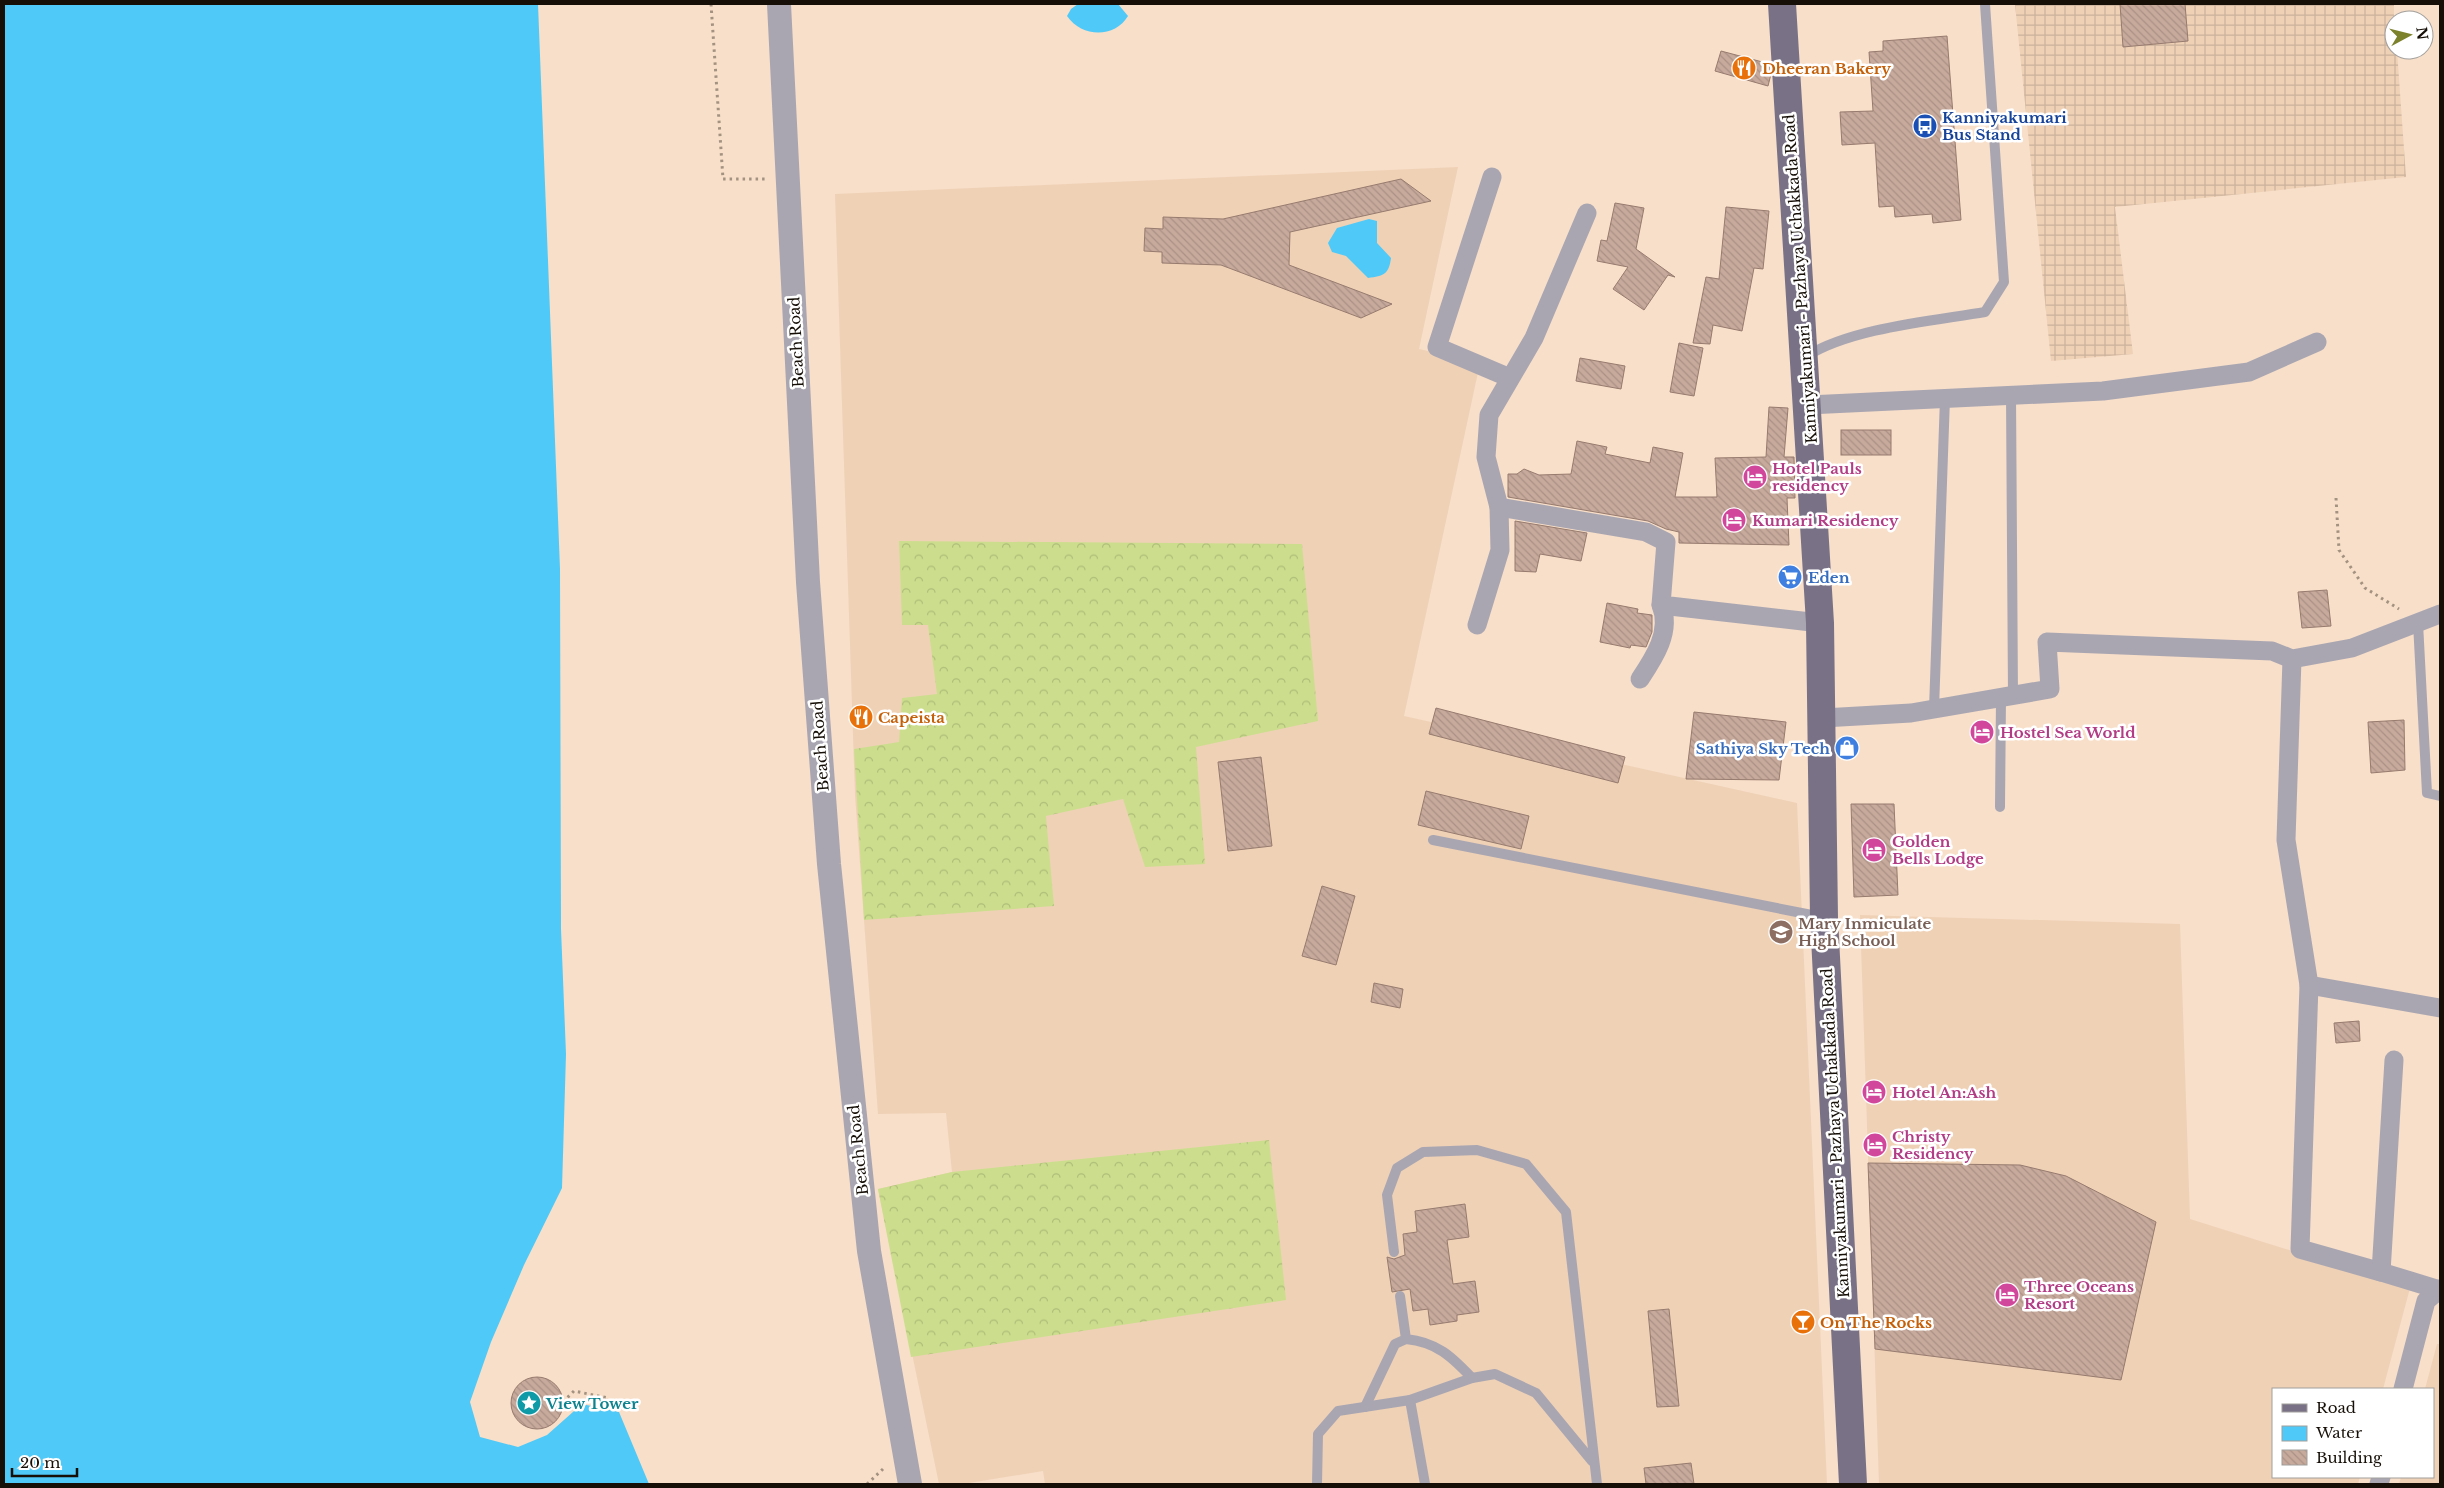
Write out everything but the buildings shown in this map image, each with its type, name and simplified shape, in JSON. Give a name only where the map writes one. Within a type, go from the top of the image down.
[{"type":"main road","name":"Kanniyakumari - Pazhaya Uchakkada Road","points":[[1782,4],[1820,623],[1823,718],[1824,918],[1853,1484]]},
{"type":"street","name":"Beach Road","points":[[779,4],[808,582],[829,864],[869,1251],[910,1484]]},
{"type":"street","points":[[1492,177],[1437,347],[1510,378]]},
{"type":"street","points":[[1477,624],[1500,550],[1499,506],[1486,457],[1489,415],[1534,338],[1587,213]]},
{"type":"street","points":[[1808,405],[2103,391],[2249,372],[2317,342]]},
{"type":"street","points":[[1499,506],[1646,532],[1666,542],[1661,605],[1665,614],[1659,651],[1640,679]]},
{"type":"street","points":[[1661,605],[1820,623]]},
{"type":"street","points":[[1823,718],[1912,713],[2050,689],[2048,642],[2272,651],[2292,659],[2352,648],[2440,614]]},
{"type":"street","points":[[2292,659],[2286,840],[2309,985],[2300,1249],[2440,1289]]},
{"type":"street","points":[[2309,985],[2440,1008]]},
{"type":"street","points":[[2381,1272],[2394,1060]]},
{"type":"street","points":[[2403,1388],[2426,1301],[2440,1289]]},
{"type":"lane","points":[[1804,358],[1822,346],[1876,332],[1985,312],[2004,282],[1985,4]]},
{"type":"lane","points":[[2000,807],[2007,697],[2011,395]]},
{"type":"lane","points":[[1934,709],[1945,398]]},
{"type":"lane","points":[[2418,623],[2427,793],[2440,796]]},
{"type":"lane","points":[[1433,840],[1824,918]]},
{"type":"lane","points":[[1394,1252],[1387,1195],[1397,1168],[1423,1152],[1477,1150],[1526,1164],[1566,1212],[1597,1484]]},
{"type":"lane","points":[[1400,1296],[1406,1339]]},
{"type":"lane","points":[[1365,1407],[1395,1344],[1406,1339],[1418,1340],[1450,1354],[1472,1378]]},
{"type":"lane","points":[[1317,1484],[1318,1434],[1338,1411],[1410,1400],[1472,1378],[1495,1374],[1536,1393],[1593,1461]]},
{"type":"lane","points":[[1410,1400],[1425,1484]]},
{"type":"path","points":[[711,4],[723,179],[788,179]]},
{"type":"path","points":[[2336,498],[2340,550],[2365,588],[2418,623]]},
{"type":"path","points":[[563,1402],[574,1392],[608,1398]]},
{"type":"path","points":[[867,1484],[883,1468]]},
{"type":"shaded area","points":[[2015,4],[2394,4],[2394,10],[2384,10],[2384,60],[2398,60],[2406,177],[2115,207],[2133,354],[2051,361]]},
{"type":"shaded area","points":[[1458,167],[1419,349],[1480,363],[1404,716],[1797,803],[1827,1484],[1045,1484],[1043,1471],[963,1484],[939,1484],[878,1189],[952,1172],[946,1113],[878,1114],[855,795],[835,194]]},
{"type":"shaded area","points":[[1860,915],[2180,924],[2190,1219],[2410,1288],[2383,1388],[2272,1388],[2272,1478],[2360,1478],[2358,1484],[1879,1484]]},
{"type":"shaded area","points":[[2437,1344],[2440,1344],[2440,1484],[2399,1484],[2401,1478],[2434,1478],[2434,1388],[2425,1388]]},
{"type":"green space","points":[[899,541],[1302,544],[1318,721],[1196,747],[1205,864],[1145,867],[1123,799],[1046,816],[1054,906],[864,920],[854,749],[899,742],[902,698],[937,694],[928,625],[902,625]]},
{"type":"green space","points":[[1269,1140],[1286,1300],[911,1357],[878,1189],[952,1172]]},
{"type":"water","points":[[4,4],[538,4],[560,569],[561,929],[566,1054],[562,1188],[524,1265],[491,1342],[470,1402],[480,1437],[518,1447],[547,1435],[582,1404],[619,1412],[649,1484],[4,1484]]},
{"type":"water","points":[[1078,4],[1118,4],[1128,16],[1115,28],[1107,31],[1089,31],[1073,23],[1067,16],[1071,9]]},
{"type":"water","points":[[1369,219],[1377,221],[1377,243],[1391,258],[1389,268],[1385,273],[1368,278],[1346,256],[1332,252],[1328,243],[1337,228]]},
{"type":"place","name":"Dheeran Bakery","points":[[1744,68]]},
{"type":"place","name":"Kanniyakumari Bus Stand","points":[[1925,126]]},
{"type":"place","name":"Hotel Pauls residency","points":[[1755,477]]},
{"type":"place","name":"Kumari Residency","points":[[1734,520]]},
{"type":"place","name":"Eden","points":[[1790,577]]},
{"type":"place","name":"Capeista","points":[[861,717]]},
{"type":"place","name":"Hostel Sea World","points":[[1982,732]]},
{"type":"place","name":"Sathiya Sky Tech","points":[[1847,748]]},
{"type":"place","name":"Golden Bells Lodge","points":[[1874,850]]},
{"type":"place","name":"Mary Inmiculate High School","points":[[1781,932]]},
{"type":"place","name":"Hotel An:Ash","points":[[1874,1092]]},
{"type":"place","name":"Christy Residency","points":[[1875,1145]]},
{"type":"place","name":"Three Oceans Resort","points":[[2007,1295]]},
{"type":"place","name":"On The Rocks","points":[[1803,1322]]},
{"type":"place","name":"View Tower","points":[[529,1403]]}]
